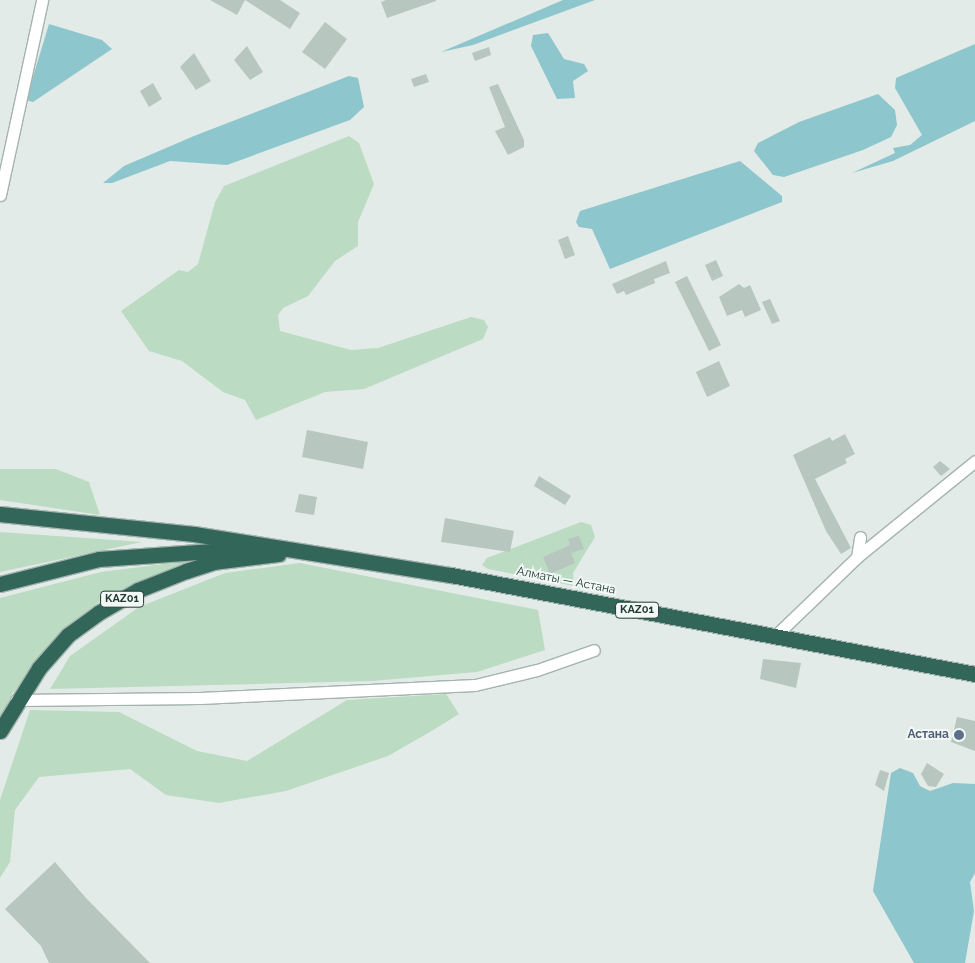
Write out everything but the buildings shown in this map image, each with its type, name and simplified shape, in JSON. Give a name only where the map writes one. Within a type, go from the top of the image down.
[{"type":"highway","name":"KАZ01","points":[[0,514],[194,534],[297,551]]},
{"type":"highway","name":"KАZ01","points":[[0,584],[42,570],[151,552],[241,549],[297,551]]},
{"type":"highway","name":"KАZ01","points":[[0,731],[16,700],[68,636],[138,590],[214,562],[297,551]]},
{"type":"highway","name":"Алматы — Астана","points":[[297,551],[451,575],[975,674]]},
{"type":"street","points":[[0,195],[4,153],[42,0]]},
{"type":"street","points":[[775,636],[857,557],[975,461]]},
{"type":"street","points":[[857,557],[860,537]]},
{"type":"street","points":[[16,700],[200,698],[475,685],[537,670],[594,650]]},
{"type":"green space","points":[[349,136],[359,143],[374,184],[358,222],[358,246],[335,261],[308,296],[283,308],[278,315],[280,331],[351,350],[378,348],[471,317],[484,320],[488,327],[483,339],[364,389],[325,392],[256,420],[245,400],[223,392],[182,361],[149,351],[121,311],[179,270],[188,272],[198,264],[215,202],[224,186]]},
{"type":"green space","points":[[0,469],[56,469],[89,482],[100,515],[0,500]]},
{"type":"green space","points":[[581,522],[591,525],[595,537],[573,573],[574,586],[488,569],[482,565],[487,558]]},
{"type":"green space","points":[[0,532],[142,542],[0,572]]},
{"type":"green space","points":[[211,558],[161,573],[100,601],[65,628],[12,694],[0,720],[0,598],[101,572]]},
{"type":"green space","points":[[300,563],[538,610],[545,650],[477,672],[372,681],[50,689],[70,656],[139,607],[225,573]]},
{"type":"green space","points":[[446,694],[459,714],[435,729],[388,756],[286,791],[219,803],[166,795],[130,769],[39,777],[15,810],[10,862],[0,878],[0,800],[30,710],[119,712],[197,751],[247,761],[347,700]]},
{"type":"water","points":[[563,0],[595,0],[473,45],[441,52]]},
{"type":"water","points":[[49,24],[102,40],[112,49],[33,102],[26,100]]},
{"type":"water","points":[[548,33],[564,59],[584,64],[588,71],[573,81],[575,98],[557,99],[531,46],[533,35]]},
{"type":"water","points":[[975,44],[975,121],[893,161],[852,173],[895,153],[893,148],[910,145],[922,135],[895,88],[896,78]]},
{"type":"water","points":[[349,76],[358,78],[364,107],[350,120],[227,165],[170,161],[112,183],[103,183],[124,166],[194,136]]},
{"type":"water","points":[[878,94],[895,110],[897,125],[891,137],[863,150],[784,177],[773,175],[754,151],[758,143],[799,122]]},
{"type":"water","points":[[740,161],[782,196],[782,202],[610,269],[592,229],[579,227],[576,222],[580,211]]},
{"type":"water","points":[[900,768],[913,773],[920,786],[930,791],[953,783],[975,784],[975,873],[970,882],[974,911],[965,963],[914,963],[873,891],[891,773]]},
{"type":"place","name":"Астана","points":[[959,735]]}]
